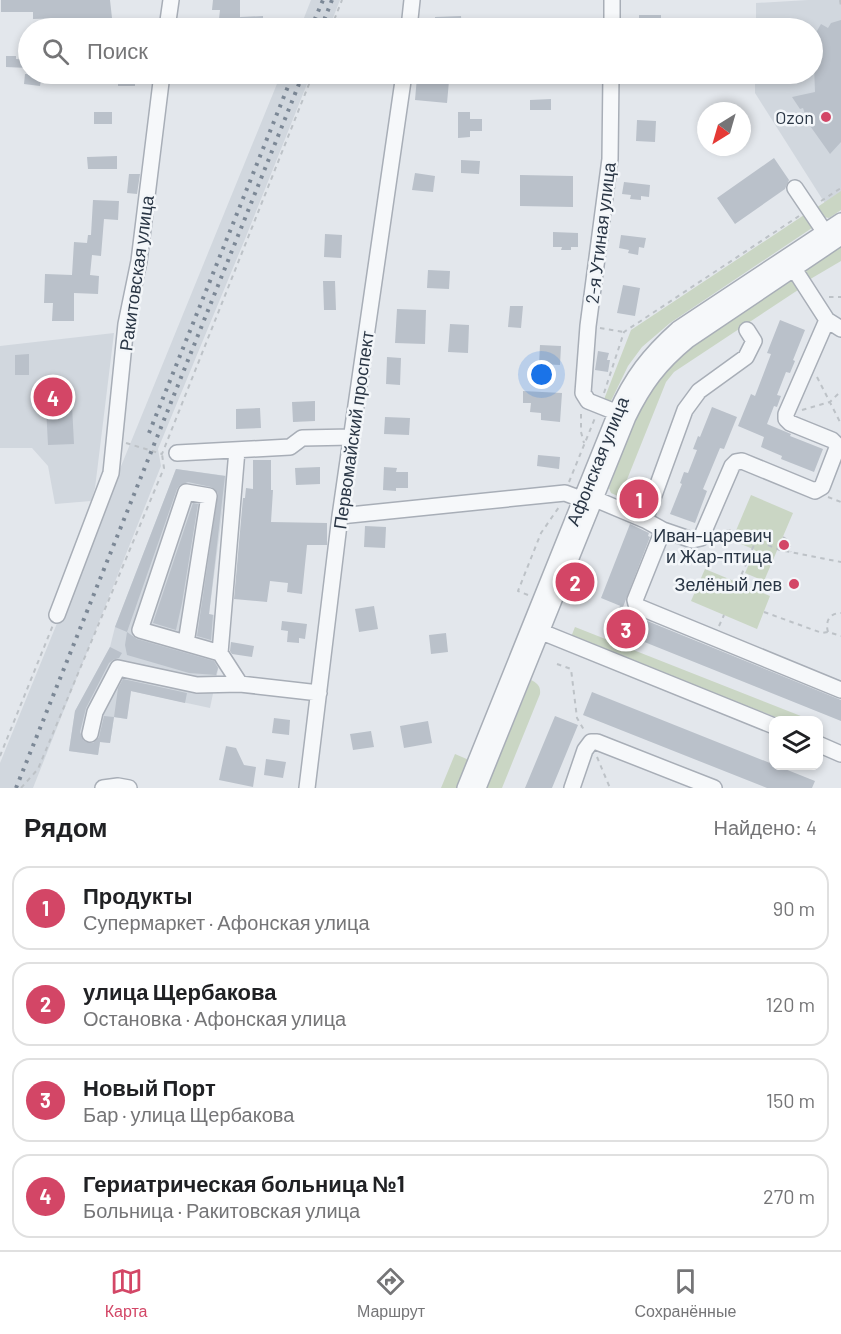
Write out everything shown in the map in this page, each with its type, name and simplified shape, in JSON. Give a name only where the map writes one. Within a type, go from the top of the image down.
[{"type":"street","points":[[168,18],[171,0]]},
{"type":"street","points":[[410,18],[412,0]]},
{"type":"street","points":[[612,0],[612,18]]},
{"type":"street","name":"Ракитовская улица","points":[[57,615],[111,472],[126,324],[139,261],[161,84]]},
{"type":"street","name":"Первомайский проспект","points":[[307,788],[340,516],[403,84]]},
{"type":"street","name":"2-я Утиная улица","points":[[583,393],[588,326],[610,159],[611,84]]},
{"type":"street","points":[[795,188],[833,237]]},
{"type":"street","name":"Афонская улица","points":[[478,788],[536,629],[622,415],[635,375],[658,347],[678,329],[833,237],[841,221]]},
{"type":"street","points":[[790,263],[827,320],[841,329]]},
{"type":"street","points":[[340,516],[545,498],[565,493],[588,499],[645,520],[663,530],[697,540],[704,534],[735,462],[742,461],[815,491],[822,487],[837,448],[836,444],[832,440],[790,423],[786,419],[786,414],[827,320]]},
{"type":"street","points":[[645,520],[685,410],[699,391],[746,357],[754,341],[747,330]]},
{"type":"street","points":[[583,393],[588,401],[622,415]]},
{"type":"street","points":[[169,453],[290,447],[302,438],[352,437]]},
{"type":"street","points":[[237,450],[220,653],[240,684]]},
{"type":"street","points":[[186,643],[209,496],[186,492],[140,630],[220,653]]},
{"type":"street","points":[[663,530],[636,604],[714,639],[841,690]]},
{"type":"street","points":[[536,629],[769,724]]},
{"type":"street","name":"Афонская улица","points":[[465,788],[536,629]]},
{"type":"street","points":[[90,734],[95,712],[118,668],[197,685],[240,684],[319,693]]},
{"type":"street","points":[[572,788],[585,750],[591,742],[597,742],[714,788]]},
{"type":"street","points":[[823,746],[841,754]]},
{"type":"street","points":[[103,788],[118,786],[129,788]]},
{"type":"path","points":[[335,18],[342,0]]},
{"type":"path","points":[[840,0],[841,7]]},
{"type":"path","points":[[21,788],[38,769],[151,500],[309,84]]},
{"type":"path","points":[[588,326],[624,332]]},
{"type":"path","points":[[809,362],[841,424]]},
{"type":"path","points":[[786,414],[830,402],[841,391]]},
{"type":"path","points":[[583,393],[581,432],[585,444]]},
{"type":"path","points":[[114,444],[130,443],[169,453]]},
{"type":"path","points":[[704,534],[730,530],[790,552],[841,562]]},
{"type":"path","points":[[783,537],[789,541],[790,552]]},
{"type":"path","points":[[738,583],[756,540]]},
{"type":"path","points":[[764,612],[822,633],[828,632],[841,636]]},
{"type":"path","points":[[828,632],[826,625],[829,618],[836,613],[841,613]]},
{"type":"path","points":[[0,756],[57,615]]},
{"type":"path","points":[[557,664],[571,669],[577,718],[591,742],[610,788]]},
{"type":"shaded area","points":[[311,0],[340,0],[333,18],[304,18]]},
{"type":"shaded area","points":[[841,0],[841,195],[826,205],[755,93],[755,84],[823,84],[823,18],[756,18],[756,3]]},
{"type":"shaded area","points":[[277,84],[307,84],[158,449],[161,466],[33,788],[0,788],[0,763]]},
{"type":"shaded area","points":[[114,333],[95,488],[91,501],[55,504],[48,466],[32,448],[0,448],[0,346]]},
{"type":"shaded area","points":[[176,469],[227,476],[209,614],[220,616],[220,660],[210,708],[131,691],[127,719],[114,717],[110,743],[100,742],[98,755],[69,751],[75,711],[110,647],[115,627]]},
{"type":"green space","points":[[841,191],[841,210],[829,218],[823,217],[816,208]]},
{"type":"green space","points":[[807,213],[814,223],[812,228],[670,323],[642,347],[628,366],[611,401],[606,404],[603,402],[631,330]]},
{"type":"green space","points":[[841,244],[841,261],[807,281],[803,277],[804,268]]},
{"type":"green space","points":[[787,280],[792,281],[798,290],[674,372],[666,382],[620,497],[611,493],[609,488],[633,425],[644,401],[663,373],[695,342]]},
{"type":"green space","points":[[751,495],[793,513],[764,581],[745,573],[755,550],[732,540]]},
{"type":"green space","points":[[705,569],[770,596],[757,629],[691,601]]},
{"type":"green space","points":[[575,627],[801,716],[773,716],[571,637]]},
{"type":"green space","points":[[531,680],[538,685],[540,694],[502,788],[487,788]]},
{"type":"green space","points":[[455,754],[469,760],[457,788],[441,788]]},
{"type":"building","points":[[1,0],[110,0],[112,18],[33,18],[33,12],[1,12]]},
{"type":"building","points":[[213,0],[240,0],[240,18],[219,18],[220,10],[212,10]]},
{"type":"building","points":[[639,15],[661,15],[661,18],[639,18]]},
{"type":"building","points":[[263,16],[263,18],[240,18]]},
{"type":"building","points":[[461,16],[461,18],[435,18]]},
{"type":"building","points":[[841,20],[841,142],[830,154],[808,123],[803,108],[800,109],[792,97],[815,92],[815,84],[823,84],[823,25],[828,28],[831,23]]},
{"type":"building","points":[[6,56],[16,56],[18,68],[6,67]]},
{"type":"building","points":[[118,84],[135,84],[135,86],[118,86]]},
{"type":"building","points":[[416,84],[449,84],[447,103],[415,100]]},
{"type":"building","points":[[551,99],[551,110],[530,110],[530,100]]},
{"type":"building","points":[[94,112],[112,112],[112,124],[94,124]]},
{"type":"building","points":[[458,112],[470,112],[470,119],[482,119],[482,131],[470,131],[470,137],[458,138]]},
{"type":"building","points":[[637,120],[656,121],[655,142],[636,141]]},
{"type":"building","points":[[117,156],[117,169],[88,169],[87,157]]},
{"type":"building","points":[[774,158],[789,180],[785,189],[735,224],[717,198]]},
{"type":"building","points":[[461,160],[480,161],[479,174],[461,173]]},
{"type":"building","points":[[415,173],[435,176],[433,192],[412,190]]},
{"type":"building","points":[[129,174],[140,174],[137,194],[127,193]]},
{"type":"building","points":[[520,175],[573,176],[573,207],[520,206]]},
{"type":"building","points":[[624,182],[650,185],[649,197],[641,196],[641,200],[630,199],[631,195],[622,194]]},
{"type":"building","points":[[93,200],[119,201],[118,220],[104,219],[101,256],[92,255],[90,275],[99,276],[98,294],[74,293],[74,321],[52,321],[53,303],[44,303],[45,274],[72,275],[74,242],[87,243],[88,235],[91,235]]},
{"type":"building","points":[[553,232],[578,233],[578,247],[561,250],[562,247],[553,247]]},
{"type":"building","points":[[325,234],[342,235],[341,258],[324,257]]},
{"type":"building","points":[[621,235],[646,238],[644,248],[639,247],[638,255],[619,248]]},
{"type":"building","points":[[428,270],[450,271],[449,289],[427,288]]},
{"type":"building","points":[[323,281],[335,281],[336,310],[324,310]]},
{"type":"building","points":[[623,285],[640,288],[635,316],[617,313]]},
{"type":"building","points":[[510,306],[523,306],[521,328],[508,327]]},
{"type":"building","points":[[397,309],[426,310],[425,344],[395,343]]},
{"type":"building","points":[[780,320],[805,330],[790,373],[786,372],[777,395],[781,396],[777,407],[774,406],[767,424],[823,449],[814,472],[781,459],[782,456],[761,447],[764,437],[738,426],[751,394],[755,396],[771,354],[767,353]]},
{"type":"building","points":[[450,324],[469,325],[468,353],[448,352]]},
{"type":"building","points":[[540,345],[561,346],[560,365],[539,364]]},
{"type":"building","points":[[598,351],[609,353],[608,372],[595,370]]},
{"type":"building","points":[[29,354],[29,375],[15,375],[15,355]]},
{"type":"building","points":[[387,357],[401,358],[400,385],[386,384]]},
{"type":"building","points":[[523,391],[562,393],[560,422],[541,420],[541,413],[530,412],[531,403],[523,403]]},
{"type":"building","points":[[315,401],[315,421],[293,422],[292,402]]},
{"type":"building","points":[[72,405],[74,444],[48,445],[46,407]]},
{"type":"building","points":[[712,407],[737,417],[724,449],[720,448],[703,489],[707,491],[695,523],[670,514],[682,484],[680,483],[684,472],[688,473],[697,450],[693,449],[698,436],[700,437]]},
{"type":"building","points":[[260,408],[261,428],[236,429],[236,409]]},
{"type":"building","points":[[385,417],[410,418],[409,435],[384,434]]},
{"type":"building","points":[[538,455],[560,457],[559,469],[537,466]]},
{"type":"building","points":[[253,460],[271,460],[271,490],[273,490],[271,522],[327,523],[327,545],[307,545],[302,594],[287,592],[288,583],[270,581],[267,602],[234,599],[243,498],[245,498],[246,488],[253,489]]},
{"type":"building","points":[[320,467],[320,484],[296,485],[295,468]]},
{"type":"building","points":[[384,467],[397,468],[396,472],[408,472],[408,488],[396,488],[396,491],[383,490]]},
{"type":"building","points":[[176,469],[225,476],[209,614],[213,615],[211,640],[197,636],[218,493],[211,487],[188,482],[177,489],[127,632],[115,627]]},
{"type":"building","points":[[193,503],[198,504],[176,630],[153,623]]},
{"type":"building","points":[[630,524],[649,533],[650,537],[623,607],[601,598]]},
{"type":"building","points":[[365,526],[386,527],[385,548],[364,547]]},
{"type":"building","points":[[374,606],[378,629],[359,632],[355,609]]},
{"type":"building","points":[[620,606],[628,609],[635,616],[841,700],[841,721],[617,631],[618,628],[612,625]]},
{"type":"building","points":[[282,621],[307,624],[305,639],[299,638],[299,643],[287,642],[288,631],[281,630]]},
{"type":"building","points":[[127,632],[137,639],[214,661],[218,668],[216,675],[189,673],[127,655],[125,645]]},
{"type":"building","points":[[446,633],[448,652],[431,654],[429,635]]},
{"type":"building","points":[[231,642],[254,646],[252,657],[232,654]]},
{"type":"building","points":[[110,647],[122,653],[119,658],[109,663],[86,708],[80,732],[84,741],[93,743],[99,737],[104,716],[114,717],[110,743],[100,742],[98,755],[69,751],[75,711]]},
{"type":"building","points":[[123,679],[187,693],[185,703],[131,691],[127,719],[114,717],[118,688]]},
{"type":"building","points":[[592,692],[769,763],[769,770],[787,770],[815,781],[812,788],[767,788],[583,715]]},
{"type":"building","points":[[555,716],[578,725],[552,788],[525,788]]},
{"type":"building","points":[[274,718],[290,720],[289,735],[272,733]]},
{"type":"building","points":[[428,721],[432,743],[404,748],[400,726]]},
{"type":"building","points":[[371,731],[374,747],[353,750],[350,734]]},
{"type":"building","points":[[226,746],[236,748],[244,765],[256,767],[253,787],[219,780]]},
{"type":"building","points":[[266,759],[286,762],[283,778],[264,775]]},
{"type":"railway","points":[[315,18],[323,0]]},
{"type":"railway","points":[[325,18],[332,0]]},
{"type":"railway","points":[[149,433],[289,84]]},
{"type":"railway","points":[[16,788],[299,84]]},
{"type":"place","name":"Ozon","points":[[826,117]]},
{"type":"place","name":"Гериатрическая больница №1","points":[[53,397]]},
{"type":"place","name":"Продукты","points":[[639,499]]},
{"type":"place","name":"Иван-царевич и Жар-птица","points":[[784,545]]},
{"type":"place","name":"улица Щербакова","points":[[575,582]]},
{"type":"place","name":"Зелёный лев","points":[[794,584]]},
{"type":"place","name":"Новый Порт","points":[[626,629]]}]
